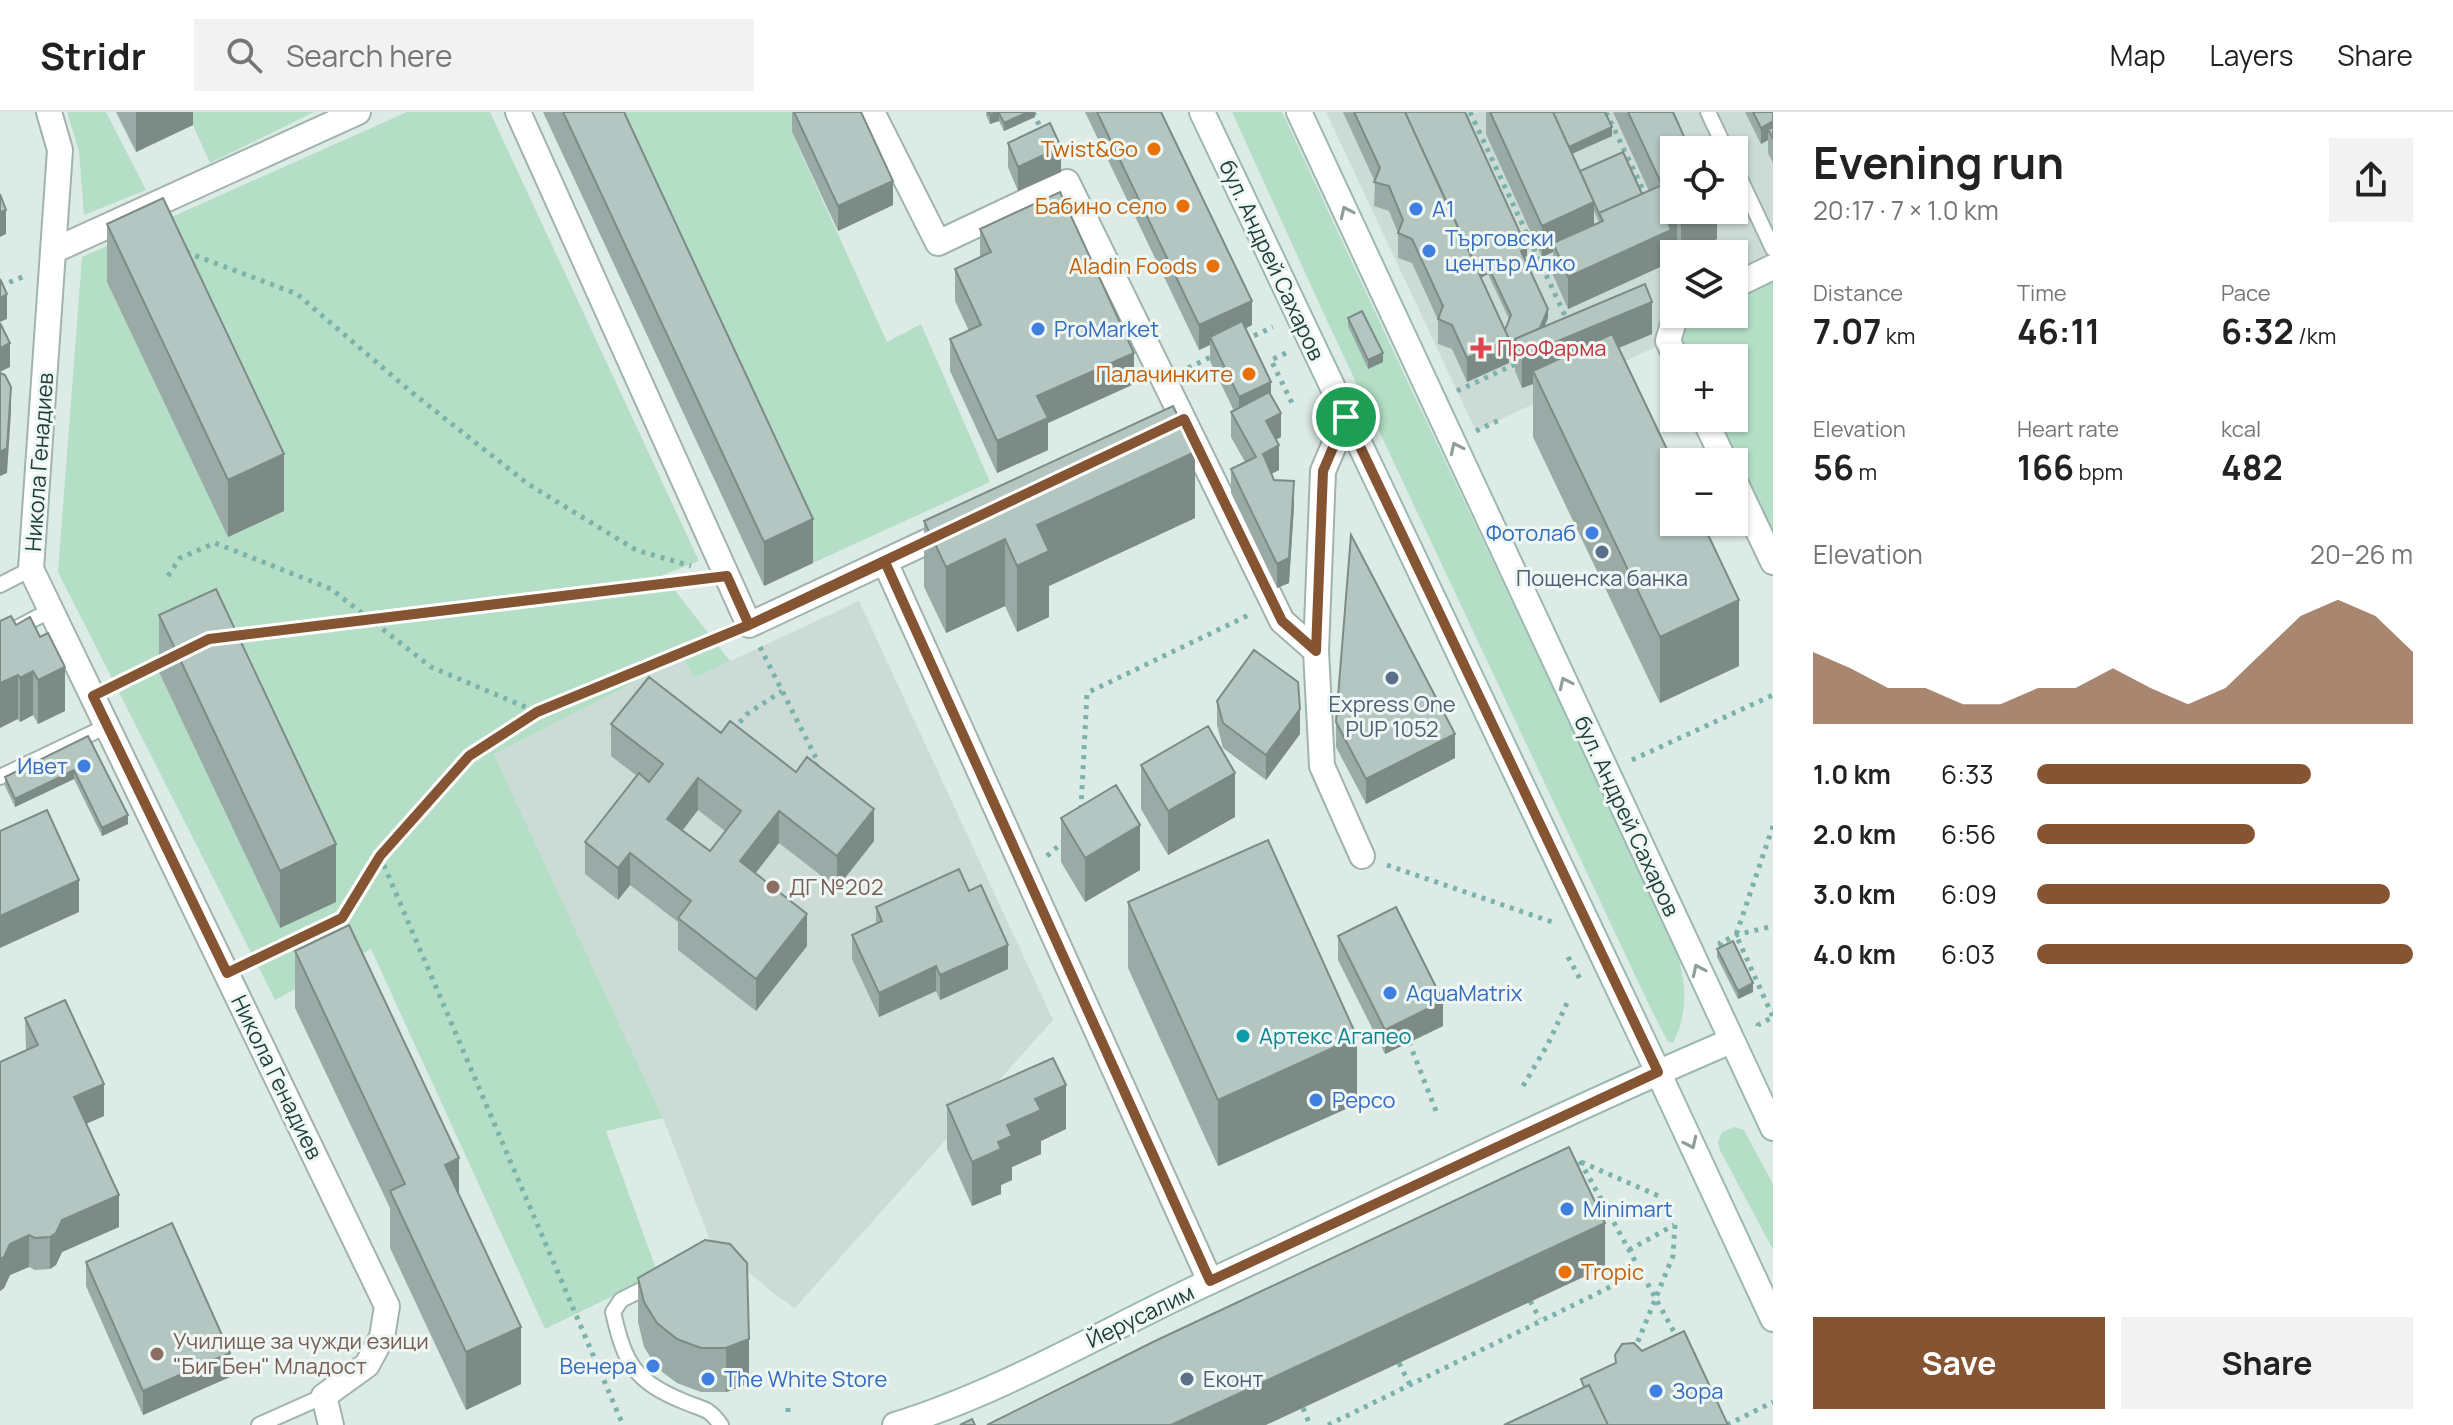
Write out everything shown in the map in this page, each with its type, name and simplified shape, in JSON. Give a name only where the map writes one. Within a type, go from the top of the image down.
[{"type":"street","name":"Никола Генадиев","points":[[49,112],[60,150],[31,569],[387,1306],[382,1337],[367,1365],[324,1396]]},
{"type":"street","points":[[55,250],[356,112]]},
{"type":"street","points":[[518,112],[749,625],[969,521]]},
{"type":"street","points":[[872,112],[938,243],[1067,182],[1164,380],[1176,423],[1282,621],[1316,651]]},
{"type":"street","name":"бул. Андрей Сахаров","points":[[1202,112],[1773,1319]]},
{"type":"street","name":"бул. Андрей Сахаров","points":[[1299,112],[1773,1128]]},
{"type":"street","points":[[1748,279],[1773,267]]},
{"type":"street","points":[[1346,417],[1323,471],[1316,651],[1322,766],[1362,856]]},
{"type":"street","points":[[1748,509],[1773,562]]},
{"type":"street","points":[[885,562],[1210,1281]]},
{"type":"street","name":"Йерусалим","points":[[895,1425],[934,1413],[1210,1281],[1731,1041]]},
{"type":"street","points":[[324,1396],[331,1425]]},
{"type":"lane","points":[[1708,112],[1719,136]]},
{"type":"lane","points":[[1748,196],[1773,249]]},
{"type":"lane","points":[[0,585],[31,569]]},
{"type":"lane","points":[[0,637],[51,610]]},
{"type":"lane","points":[[0,777],[107,726]]},
{"type":"lane","points":[[668,1277],[621,1300],[613,1312],[618,1334],[637,1375],[664,1392],[711,1411],[721,1425]]},
{"type":"lane","points":[[259,1425],[324,1396]]},
{"type":"path","points":[[1033,112],[1047,140]]},
{"type":"path","points":[[1470,112],[1568,323]]},
{"type":"path","points":[[1606,112],[1648,198]]},
{"type":"path","points":[[183,250],[297,294],[410,391],[528,484],[636,550],[727,576]]},
{"type":"path","points":[[1232,347],[1273,327]]},
{"type":"path","points":[[1164,380],[1218,353]]},
{"type":"path","points":[[1286,353],[1271,360],[1293,405]]},
{"type":"path","points":[[1457,391],[1532,357]]},
{"type":"path","points":[[1476,431],[1499,420]]},
{"type":"path","points":[[168,576],[180,558],[215,543],[331,589],[431,667],[537,712]]},
{"type":"path","points":[[224,637],[727,576]]},
{"type":"path","points":[[1074,821],[1081,809],[1087,693],[1273,603]]},
{"type":"path","points":[[227,973],[342,918],[380,856],[469,756],[537,712],[749,625]]},
{"type":"path","points":[[760,647],[818,762],[808,774]]},
{"type":"path","points":[[93,696],[170,658]]},
{"type":"path","points":[[728,735],[747,714],[782,691]]},
{"type":"path","points":[[1631,761],[1773,695]]},
{"type":"path","points":[[1761,1034],[1758,1025],[1773,1017],[1736,935],[1773,826]]},
{"type":"path","points":[[1025,873],[1061,846],[1067,833]]},
{"type":"path","points":[[380,856],[623,1425]]},
{"type":"path","points":[[1362,856],[1552,922]]},
{"type":"path","points":[[1720,943],[1736,935],[1773,926]]},
{"type":"path","points":[[1523,1086],[1548,1044],[1567,1003]]},
{"type":"path","points":[[1409,1042],[1436,1111]]},
{"type":"path","points":[[1661,1197],[1580,1161],[1684,1350]]},
{"type":"path","points":[[1629,1250],[1675,1224],[1673,1256],[1633,1353]]},
{"type":"path","points":[[1328,1425],[1641,1272]]},
{"type":"path","points":[[1530,1301],[1540,1319]]},
{"type":"path","points":[[1399,1363],[1410,1385]]},
{"type":"path","points":[[1727,1425],[1773,1402]]},
{"type":"path","points":[[788,1408],[788,1416]]},
{"type":"path","points":[[1303,1408],[1310,1425]]},
{"type":"shaded area","points":[[1326,112],[1773,112],[1773,267],[1748,279],[1748,240],[1660,240],[1660,328],[1671,328],[1668,341],[1476,431]]},
{"type":"shaded area","name":"ДГ №202","points":[[859,601],[1053,1020],[795,1308],[710,1240],[663,1118],[494,754],[683,658],[694,678]]},
{"type":"green space","points":[[67,112],[106,112],[146,190],[84,215],[79,152]]},
{"type":"green space","points":[[187,112],[314,112],[210,163]]},
{"type":"green space","points":[[407,112],[490,112],[699,561],[663,575],[730,661],[694,678],[683,658],[494,754],[663,1118],[606,1131],[658,1274],[545,1329],[371,949],[275,1000],[58,572],[82,257]]},
{"type":"green space","points":[[603,112],[836,112],[792,133],[887,342],[921,324],[990,482],[813,563]]},
{"type":"green space","points":[[1232,112],[1282,112],[1676,948],[1682,973],[1684,1008],[1673,1043],[1668,1042],[1650,1007]]},
{"type":"green space","points":[[1773,267],[1773,562],[1748,510],[1748,448],[1718,448],[1711,432],[1748,432],[1748,344],[1676,344],[1676,328],[1748,328],[1748,279]]},
{"type":"green space","points":[[1735,1127],[1744,1130],[1773,1184],[1773,1250],[1720,1150],[1718,1142],[1722,1132]]},
{"type":"building","points":[[563,112],[624,112],[813,519],[764,542]]},
{"type":"building","points":[[794,112],[861,112],[893,181],[838,206]]},
{"type":"building","points":[[988,112],[1028,112],[1004,123],[999,113],[990,115]]},
{"type":"building","points":[[1097,112],[1161,112],[1252,301],[1199,325]]},
{"type":"building","name":"Търговски център Алко","points":[[1354,112],[1405,112],[1509,339],[1467,358],[1452,325],[1438,319],[1443,306],[1412,239],[1398,233],[1403,220],[1389,186],[1374,182],[1380,168]]},
{"type":"building","points":[[1405,112],[1465,112],[1527,248],[1521,251],[1548,309],[1540,328],[1515,339],[1515,349],[1509,348],[1505,330],[1511,315],[1488,266],[1478,270]]},
{"type":"building","points":[[1490,112],[1553,112],[1594,202],[1542,226]]},
{"type":"building","points":[[1553,112],[1605,112],[1612,127],[1569,147]]},
{"type":"building","points":[[1628,112],[1673,112],[1684,136],[1660,136],[1660,181]]},
{"type":"building","points":[[1753,112],[1773,112],[1773,121],[1761,128]]},
{"type":"building","points":[[1050,123],[1061,147],[1018,167],[1008,143]]},
{"type":"building","points":[[1623,152],[1642,194],[1599,213],[1601,218],[1580,171]]},
{"type":"building","points":[[1660,186],[1660,224],[1669,224],[1671,230],[1568,277],[1553,243],[1603,221],[1599,213]]},
{"type":"building","name":"ProMarket","points":[[1060,192],[1134,353],[1037,396],[1048,418],[997,441],[950,339],[981,325],[955,269],[991,252],[980,229]]},
{"type":"building","points":[[0,194],[6,210],[0,212]]},
{"type":"building","points":[[163,198],[284,454],[228,480],[107,224]]},
{"type":"building","points":[[0,279],[7,294],[0,298]]},
{"type":"building","points":[[1645,284],[1652,302],[1522,356],[1515,339]]},
{"type":"building","points":[[1362,311],[1383,353],[1368,360],[1348,318]]},
{"type":"building","points":[[1242,321],[1271,382],[1239,397],[1210,337]]},
{"type":"building","points":[[0,323],[10,343],[0,348]]},
{"type":"building","points":[[1612,334],[1666,448],[1660,448],[1660,536],[1709,536],[1739,600],[1660,637],[1533,371]]},
{"type":"building","points":[[0,373],[5,375],[11,387],[7,448],[0,452]]},
{"type":"building","points":[[1269,392],[1281,413],[1266,421],[1279,445],[1263,454],[1274,480],[1294,481],[1289,558],[1277,564],[1231,469],[1256,457],[1231,412]]},
{"type":"building","points":[[1173,406],[1195,452],[1037,525],[1049,551],[1017,566],[1005,539],[946,567],[924,521]]},
{"type":"building","points":[[1351,535],[1455,734],[1366,779],[1336,722]]},
{"type":"building","points":[[216,589],[336,844],[280,871],[159,615]]},
{"type":"building","points":[[11,616],[16,625],[30,617],[40,637],[48,633],[65,667],[38,680],[33,671],[0,683],[0,621]]},
{"type":"building","points":[[1254,650],[1298,682],[1300,709],[1266,755],[1223,723],[1217,701]]},
{"type":"building","points":[[649,677],[721,733],[730,721],[796,772],[807,757],[874,809],[837,856],[779,811],[740,861],[807,914],[756,979],[678,918],[691,901],[630,853],[618,868],[585,842],[639,773],[649,782],[663,764],[611,724]],"holes":[[[698,778],[741,811],[710,851],[667,819]]]},
{"type":"building","points":[[1208,726],[1235,773],[1168,811],[1141,765]]},
{"type":"building","points":[[88,736],[128,815],[102,828],[74,770],[15,799],[5,777]]},
{"type":"building","points":[[1116,785],[1140,825],[1085,858],[1061,818]]},
{"type":"building","points":[[47,810],[79,880],[0,916],[0,831]]},
{"type":"building","points":[[1268,840],[1357,1037],[1218,1100],[1128,902]]},
{"type":"building","points":[[959,869],[969,891],[981,885],[1008,945],[940,975],[936,966],[879,993],[852,935],[882,921],[876,907]]},
{"type":"building","name":"AquaMatrix","points":[[1396,907],[1443,1001],[1385,1030],[1338,936]]},
{"type":"building","points":[[349,925],[459,1158],[445,1165],[521,1327],[466,1352],[390,1191],[405,1184],[295,951]]},
{"type":"building","points":[[1733,941],[1753,983],[1738,991],[1717,949]]},
{"type":"building","points":[[65,1000],[104,1084],[74,1097],[119,1195],[62,1220],[56,1233],[50,1237],[35,1238],[29,1235],[10,1244],[0,1259],[0,1062],[38,1045],[25,1018]]},
{"type":"building","points":[[1053,1058],[1066,1085],[1035,1099],[1041,1110],[1007,1125],[1012,1136],[998,1142],[1001,1149],[972,1162],[947,1105]]},
{"type":"building","points":[[1569,1147],[1605,1223],[1171,1425],[987,1425],[1155,1341]]},
{"type":"building","points":[[172,1223],[230,1353],[143,1391],[86,1262]]},
{"type":"building","points":[[705,1240],[730,1244],[747,1263],[749,1339],[726,1348],[701,1348],[677,1339],[657,1323],[644,1302],[638,1278]]},
{"type":"building","points":[[1684,1331],[1728,1425],[1608,1425],[1589,1385],[1584,1387],[1581,1379],[1616,1363],[1615,1355],[1622,1344],[1634,1343],[1642,1351]]},
{"type":"building","points":[[1589,1385],[1608,1425],[1504,1425]]},
{"type":"building","points":[[972,1419],[975,1425],[960,1425]]},
{"type":"place","name":"Twist&Go","points":[[1154,149]]},
{"type":"place","name":"Бабино село","points":[[1183,206]]},
{"type":"place","name":"A1","points":[[1416,209]]},
{"type":"place","name":"Търговски център Алко","points":[[1429,251]]},
{"type":"place","name":"Aladin Foods","points":[[1213,266]]},
{"type":"place","name":"ProMarket","points":[[1038,329]]},
{"type":"place","name":"ПроФарма","points":[[1481,348]]},
{"type":"place","name":"Палачинките","points":[[1249,374]]},
{"type":"place","name":"Фотолаб","points":[[1592,533]]},
{"type":"place","name":"Пощенска банка","points":[[1602,552]]},
{"type":"place","name":"Express One PUP 1052","points":[[1392,678]]},
{"type":"place","name":"Ивет","points":[[84,766]]},
{"type":"place","name":"ДГ №202","points":[[773,887]]},
{"type":"place","name":"AquaMatrix","points":[[1390,993]]},
{"type":"place","name":"Артекс Агапео","points":[[1243,1036]]},
{"type":"place","name":"Pepco","points":[[1316,1100]]},
{"type":"place","name":"Minimart","points":[[1567,1209]]},
{"type":"place","name":"Tropic","points":[[1565,1272]]},
{"type":"place","name":"Училище за чужди езици \"Биг Бен\" Младост","points":[[157,1354]]},
{"type":"place","name":"Венера","points":[[653,1366]]},
{"type":"place","name":"The White Store","points":[[708,1379]]},
{"type":"place","name":"Еконт","points":[[1187,1379]]},
{"type":"place","name":"Зора","points":[[1656,1391]]},
{"type":"route","points":[[1346,417],[1323,471],[1316,651],[1282,621],[1184,419],[749,625],[727,576],[209,639],[93,696],[227,973],[342,918],[380,856],[469,756],[537,712],[749,625],[885,562],[1210,1281],[1658,1072],[1346,417]]}]
